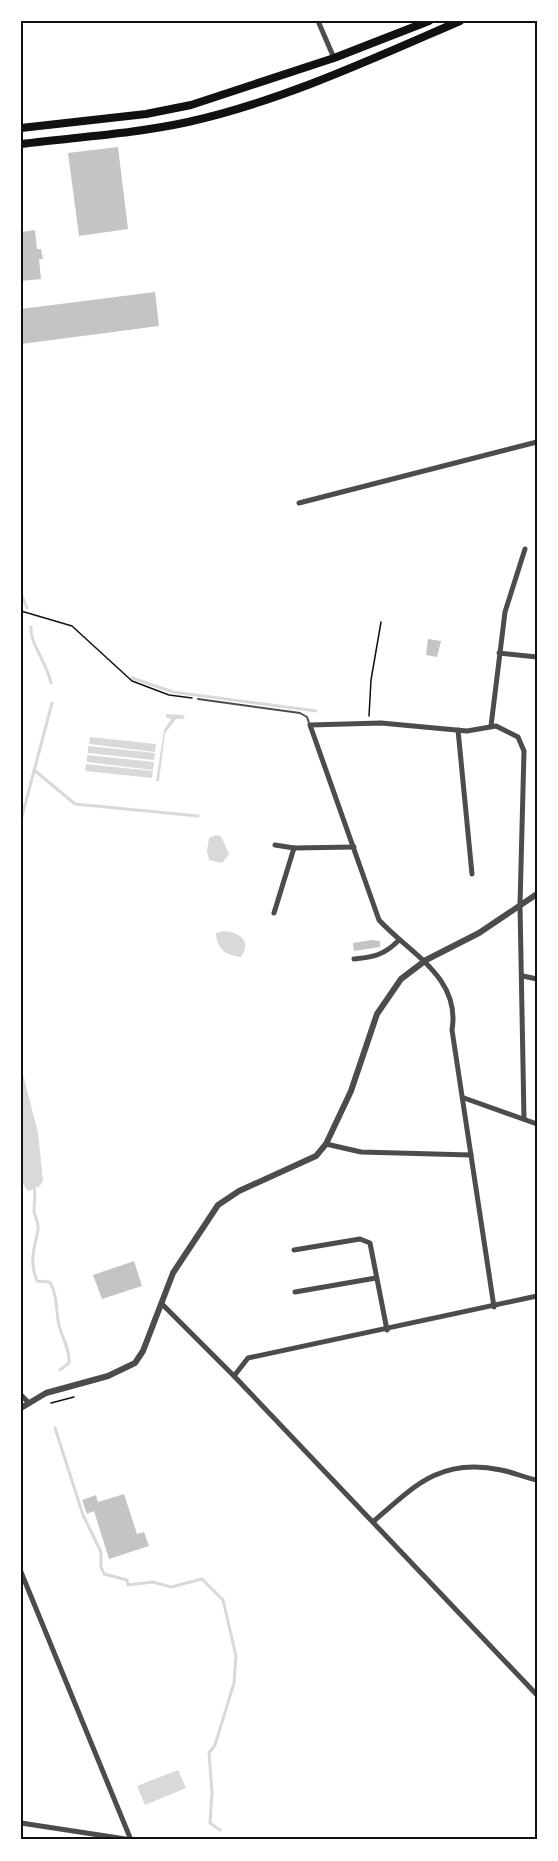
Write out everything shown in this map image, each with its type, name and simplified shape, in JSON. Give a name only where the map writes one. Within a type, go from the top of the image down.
[{"type":"main road","points":[[21,128],[167,111],[246,89],[429,21]]},
{"type":"main road","points":[[21,144],[154,129],[212,116],[296,88],[460,21]]},
{"type":"street","points":[[318,21],[334,58]]},
{"type":"street","points":[[299,503],[537,442]]},
{"type":"street","points":[[490,726],[505,612],[525,549]]},
{"type":"street","points":[[499,653],[537,657]]},
{"type":"street","points":[[494,1307],[452,1030],[454,1014],[444,986],[426,960],[398,941],[380,920],[310,724],[369,723],[458,730],[490,726],[511,732],[523,745],[520,905],[524,1119]]},
{"type":"street","points":[[458,730],[472,874]]},
{"type":"street","points":[[276,845],[294,848],[354,847]]},
{"type":"street","points":[[274,914],[294,848]]},
{"type":"street","points":[[21,1408],[46,1393],[108,1376],[135,1363],[143,1351],[172,1273],[218,1205],[239,1191],[316,1156],[326,1144],[351,1091],[377,1014],[401,979],[426,960],[479,933],[537,894]]},
{"type":"street","points":[[354,959],[377,957],[387,953],[398,941]]},
{"type":"street","points":[[523,976],[537,979]]},
{"type":"street","points":[[464,1098],[537,1124]]},
{"type":"street","points":[[326,1144],[361,1152],[471,1155]]},
{"type":"street","points":[[294,1250],[360,1239],[370,1243],[387,1330]]},
{"type":"street","points":[[295,1292],[376,1278]]},
{"type":"street","points":[[234,1376],[248,1358],[537,1296]]},
{"type":"street","points":[[162,1304],[234,1376],[537,1695]]},
{"type":"street","points":[[21,1395],[28,1402]]},
{"type":"street","points":[[373,1522],[411,1488],[438,1473],[480,1468],[500,1470],[537,1480]]},
{"type":"street","points":[[21,1572],[131,1840]]},
{"type":"street","points":[[21,1823],[131,1840]]},
{"type":"lane","points":[[198,699],[300,713],[307,717],[310,724]]},
{"type":"path","points":[[21,611],[72,626],[132,681],[169,695],[198,699]]},
{"type":"path","points":[[369,723],[371,680],[381,622]]},
{"type":"path","points":[[51,1403],[74,1396]]},
{"type":"shaded area","points":[[166,714],[183,715],[185,719],[176,719],[165,733],[159,781],[156,781],[164,730],[171,719],[166,717]]},
{"type":"shaded area","points":[[90,737],[156,744],[155,752],[89,744]]},
{"type":"shaded area","points":[[88,746],[155,753],[154,760],[88,753]]},
{"type":"shaded area","points":[[87,755],[154,762],[153,770],[87,762]]},
{"type":"shaded area","points":[[86,764],[153,771],[152,778],[85,771]]},
{"type":"shaded area","points":[[216,835],[221,836],[229,854],[222,863],[209,860],[207,851],[209,838]]},
{"type":"shaded area","points":[[223,931],[238,935],[245,942],[241,957],[231,955],[220,947],[216,933]]},
{"type":"shaded area","points":[[21,1066],[38,1133],[43,1180],[40,1186],[28,1191],[21,1181]]},
{"type":"shaded area","points":[[178,1770],[186,1788],[145,1805],[137,1786]]},
{"type":"building","points":[[118,147],[128,229],[79,236],[68,153]]},
{"type":"building","points":[[35,230],[37,249],[41,249],[43,259],[39,259],[41,279],[21,281],[21,232]]},
{"type":"building","points":[[155,292],[159,326],[21,344],[21,309]]},
{"type":"building","points":[[428,639],[441,641],[437,657],[426,655]]},
{"type":"building","points":[[380,941],[380,947],[354,951],[353,943]]},
{"type":"building","points":[[134,1261],[142,1286],[102,1299],[93,1275]]},
{"type":"building","points":[[124,1494],[137,1534],[144,1532],[149,1546],[109,1559],[94,1511],[87,1514],[82,1500],[96,1495],[98,1502]]},
{"type":"waterway","points":[[21,593],[27,608]]},
{"type":"waterway","points":[[31,627],[33,640],[51,683]]},
{"type":"waterway","points":[[132,678],[173,692],[316,711]]},
{"type":"waterway","points":[[21,820],[52,703]]},
{"type":"waterway","points":[[34,770],[75,804],[198,816]]},
{"type":"waterway","points":[[34,1187],[34,1211],[38,1227],[33,1267],[37,1281],[50,1282],[54,1291],[59,1326],[69,1357],[69,1363],[60,1370]]},
{"type":"waterway","points":[[55,1428],[83,1515],[101,1552],[101,1567],[104,1574],[127,1580],[128,1585],[153,1582],[171,1587],[202,1579],[223,1600],[236,1656],[234,1683],[215,1745],[209,1753],[212,1792],[210,1823],[220,1830]]}]
